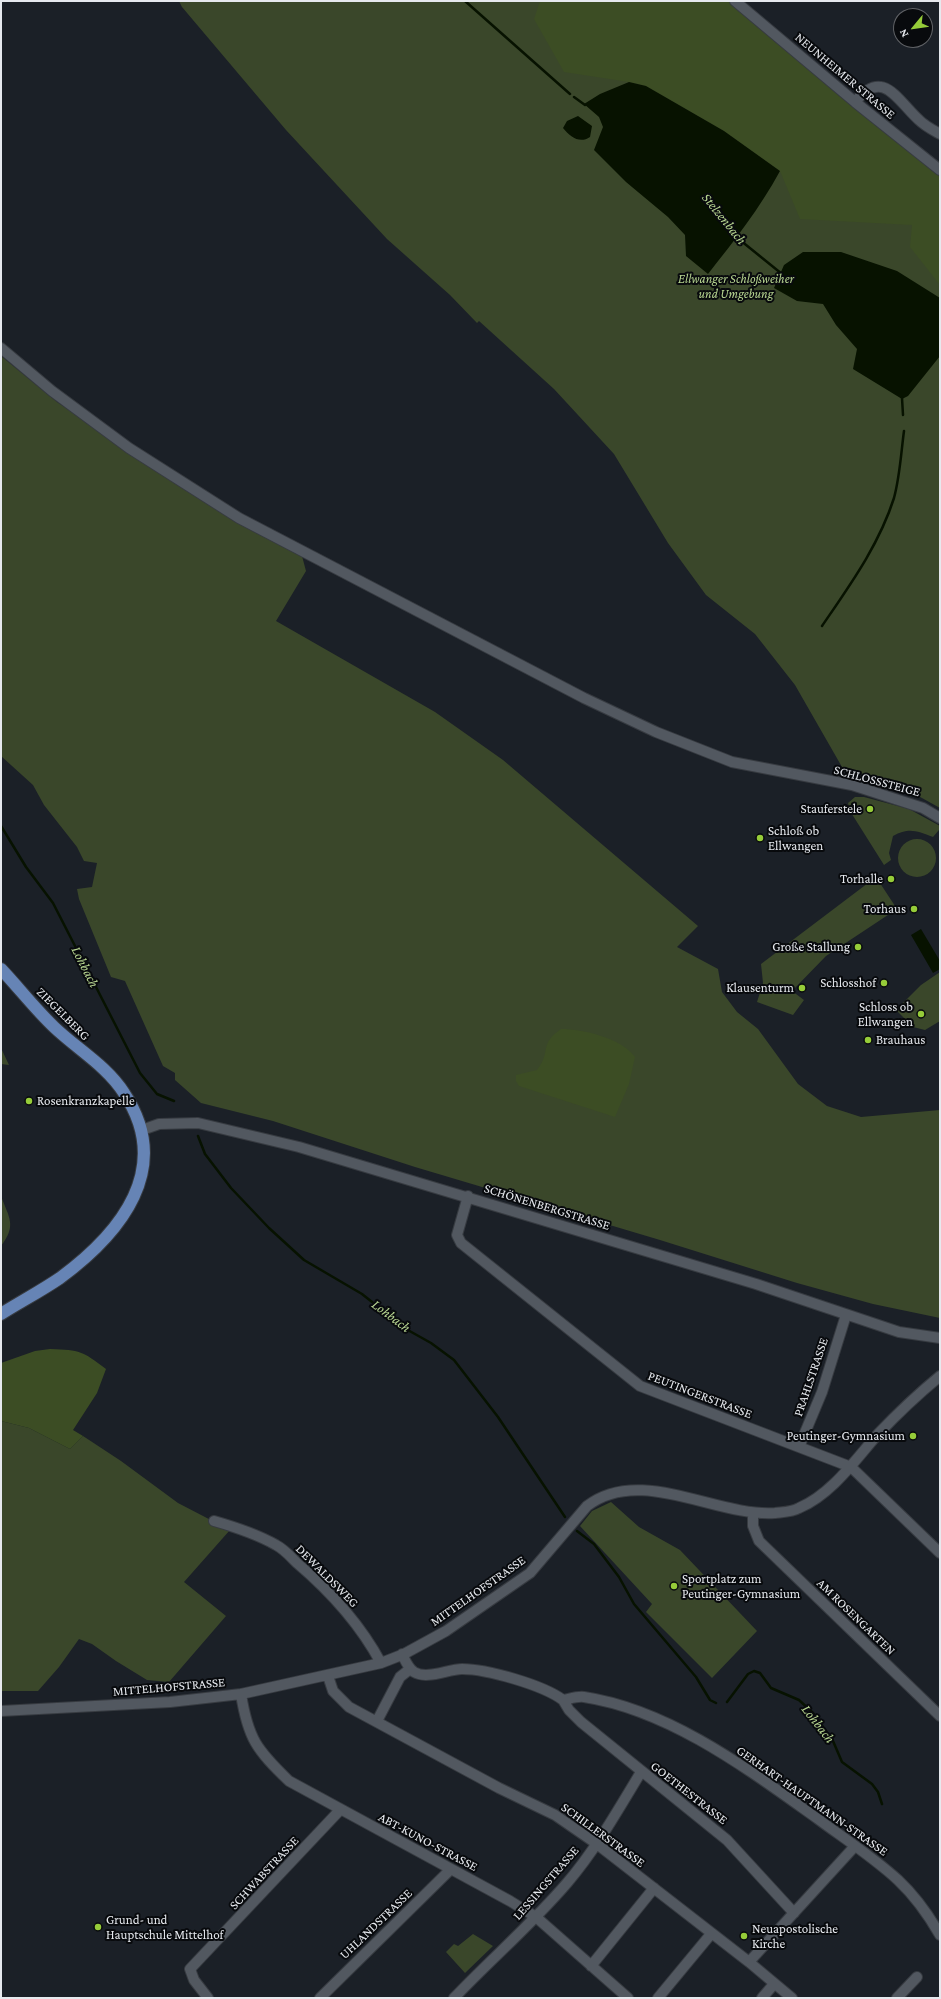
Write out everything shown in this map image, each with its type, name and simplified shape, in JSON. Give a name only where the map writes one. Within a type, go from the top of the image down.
[{"type":"main road","name":"ZIEGELBERG","points":[[1,969],[54,1027],[109,1075],[124,1093],[142,1130]]},
{"type":"main road","points":[[1,1314],[59,1279],[78,1264],[96,1247],[122,1217],[137,1190],[144,1165],[142,1130]]},
{"type":"street","name":"NEUNHEIMER STRASSE","points":[[735,1],[855,102],[940,170]]},
{"type":"street","points":[[855,102],[866,90],[874,86],[881,86],[897,96],[919,120],[940,134]]},
{"type":"street","name":"SCHLOSSSTEIGE","points":[[1,348],[52,391],[129,448],[239,518],[584,698],[656,732],[732,762],[852,786],[899,799],[923,808],[940,818]]},
{"type":"street","name":"SCHÖNENBERGSTRASSE","points":[[142,1130],[159,1124],[198,1123],[299,1147],[468,1196],[756,1284],[899,1332],[940,1338]]},
{"type":"street","name":"PEUTINGERSTRASSE","points":[[468,1196],[457,1235],[461,1243],[640,1386],[851,1467],[940,1553]]},
{"type":"street","name":"PRAHLSTRASSE","points":[[800,1447],[822,1392],[846,1315]]},
{"type":"street","name":"MITTELHOFSTRASSE","points":[[1,1711],[163,1702],[241,1694],[328,1676],[381,1663],[402,1654],[457,1624],[530,1573],[587,1506],[597,1498],[613,1493],[652,1491],[753,1513],[786,1512],[798,1509],[815,1500],[851,1467],[911,1400],[940,1376]]},
{"type":"street","name":"AM ROSENGARTEN","points":[[753,1513],[753,1526],[759,1541],[940,1716]]},
{"type":"street","name":"DEWALDSWEG","points":[[214,1520],[240,1529],[277,1546],[313,1576],[349,1615],[370,1643],[381,1663]]},
{"type":"street","points":[[402,1654],[410,1669],[414,1672],[421,1674],[461,1669],[492,1672],[553,1693],[563,1700]]},
{"type":"street","points":[[376,1721],[400,1677],[410,1669]]},
{"type":"street","name":"SCHILLERSTRASSE","points":[[328,1676],[333,1691],[340,1699],[376,1721],[499,1788],[555,1815],[597,1844],[749,1962],[792,1998]]},
{"type":"street","name":"ABT-KUNO-STRASSE","points":[[241,1694],[247,1726],[253,1740],[265,1757],[289,1781],[510,1901],[536,1917],[628,1998]]},
{"type":"street","name":"GERHART-HAUPTMANN-STRASSE","points":[[563,1700],[582,1697],[634,1710],[683,1731],[752,1772],[855,1846],[898,1880],[926,1911],[940,1935]]},
{"type":"street","name":"GOETHESTRASSE","points":[[563,1700],[569,1710],[582,1722],[727,1840],[794,1913]]},
{"type":"street","name":"LESSINGSTRASSE","points":[[454,1998],[536,1917],[567,1883],[597,1844],[642,1772]]},
{"type":"street","name":"SCHWABSTRASSE","points":[[208,1998],[194,1980],[190,1969],[340,1810]]},
{"type":"street","points":[[749,1962],[855,1846]]},
{"type":"street","name":"UHLANDSTRASSE","points":[[320,1998],[451,1869]]},
{"type":"street","points":[[591,1966],[654,1888]]},
{"type":"street","points":[[658,1998],[711,1934]]},
{"type":"street","points":[[897,1998],[917,1977]]},
{"type":"street","points":[[762,1998],[774,1984]]},
{"type":"green space","name":"Ellwanger Schloßweiher und Umgebung","points":[[179,1],[701,1],[940,184],[940,808],[904,788],[842,767],[795,685],[755,634],[706,595],[668,543],[614,454],[554,389],[479,321],[477,323],[450,295],[387,239],[286,130],[182,7]]},
{"type":"green space","points":[[540,1],[735,1],[940,170],[940,285],[910,247],[912,225],[800,219],[780,171],[724,131],[646,86],[564,72],[534,19]]},
{"type":"green space","points":[[1,356],[57,402],[191,492],[302,556],[306,571],[276,621],[435,712],[503,760],[698,926],[677,947],[718,969],[722,992],[737,1012],[758,1029],[798,1084],[827,1106],[861,1117],[940,1110],[940,1318],[873,1304],[797,1283],[660,1240],[415,1167],[273,1121],[201,1103],[175,1080],[175,1073],[163,1066],[125,981],[111,977],[79,899],[77,889],[92,887],[97,863],[84,861],[77,847],[44,805],[33,785],[1,756]]},
{"type":"green space","points":[[855,797],[864,797],[909,809],[940,826],[940,832],[939,830],[933,837],[913,831],[899,833],[893,836],[889,853],[891,860],[884,865],[850,811],[848,803]]},
{"type":"green space","points":[[913,839],[921,839],[931,844],[935,851],[935,865],[931,872],[921,877],[913,877],[903,872],[901,869],[898,862],[898,854],[903,844],[906,842]]},
{"type":"green space","points":[[876,877],[897,909],[826,956],[792,991],[804,1000],[793,1015],[757,1002],[763,983],[761,964]]},
{"type":"green space","points":[[940,972],[940,1021],[925,1030],[913,1027],[896,1010],[921,985]]},
{"type":"green space","points":[[561,1029],[570,1029],[601,1036],[621,1045],[629,1050],[635,1057],[629,1084],[615,1117],[519,1086],[516,1081],[516,1075],[537,1070],[544,1058],[547,1044],[550,1039]]},
{"type":"green space","points":[[1,1048],[9,1065],[1,1064]]},
{"type":"green space","points":[[1,1196],[9,1216],[10,1227],[6,1239],[1,1246]]},
{"type":"green space","points":[[50,1349],[68,1350],[81,1353],[106,1369],[97,1393],[73,1430],[83,1436],[70,1449],[29,1428],[1,1421],[1,1363],[35,1351]]},
{"type":"green space","points":[[1,1421],[29,1428],[70,1449],[83,1436],[121,1461],[178,1503],[230,1530],[184,1582],[226,1616],[169,1682],[147,1680],[92,1644],[79,1639],[59,1667],[38,1691],[1,1691]]},
{"type":"green space","name":"Sportplatz zum Peutinger-Gymnasium","points":[[611,1502],[639,1527],[680,1550],[757,1631],[712,1678],[646,1612],[652,1604],[580,1526],[592,1511]]},
{"type":"green space","points":[[473,1934],[493,1946],[465,1973],[446,1952],[454,1944],[458,1946]]},
{"type":"water","points":[[629,82],[646,86],[724,131],[780,171],[737,237],[708,274],[686,256],[685,235],[668,217],[626,182],[594,150],[603,127],[599,117],[584,104],[600,94]]},
{"type":"water","points":[[578,116],[592,126],[590,137],[583,140],[572,137],[563,128],[567,121]]},
{"type":"water","points":[[803,252],[841,252],[897,271],[940,298],[940,356],[908,396],[902,399],[853,369],[857,349],[836,325],[823,304],[797,301],[774,288],[784,265]]},
{"type":"water","points":[[921,929],[940,961],[940,969],[933,973],[911,935]]},
{"type":"waterway","name":"Stelzenbach","points":[[465,1],[570,94]]},
{"type":"waterway","name":"Stelzenbach","points":[[574,97],[585,105]]},
{"type":"waterway","name":"Stelzenbach","points":[[735,236],[782,274]]},
{"type":"waterway","points":[[902,398],[903,415]]},
{"type":"waterway","points":[[822,626],[863,564],[888,515],[898,481],[904,431]]},
{"type":"waterway","name":"Lohbach","points":[[1,826],[26,867],[53,903],[140,1073],[157,1094],[174,1101]]},
{"type":"waterway","name":"Lohbach","points":[[198,1136],[205,1154],[231,1188],[269,1228],[304,1260],[362,1294],[406,1329],[431,1343],[454,1360],[498,1417],[565,1517]]},
{"type":"waterway","name":"Lohbach","points":[[577,1531],[594,1544],[619,1577],[634,1604],[696,1677],[710,1700],[716,1703]]},
{"type":"waterway","name":"Lohbach","points":[[727,1702],[748,1674],[754,1671],[760,1673],[771,1688],[799,1700],[813,1713],[833,1741],[842,1762],[872,1784],[878,1792],[882,1804]]},
{"type":"place","name":"Stauferstele","points":[[870,809]]},
{"type":"place","name":"Schloß ob Ellwangen","points":[[760,838]]},
{"type":"place","name":"Torhalle","points":[[891,879]]},
{"type":"place","name":"Torhaus","points":[[914,909]]},
{"type":"place","name":"Große Stallung","points":[[858,947]]},
{"type":"place","name":"Schlosshof","points":[[884,983]]},
{"type":"place","name":"Klausenturm","points":[[802,988]]},
{"type":"place","name":"Schloss ob Ellwangen","points":[[921,1014]]},
{"type":"place","name":"Brauhaus","points":[[868,1040]]},
{"type":"place","name":"Rosenkranzkapelle","points":[[29,1101]]},
{"type":"place","name":"Peutinger-Gymnasium","points":[[913,1436]]},
{"type":"place","name":"Sportplatz zum Peutinger-Gymnasium","points":[[674,1586]]},
{"type":"place","name":"Grund- und Hauptschule Mittelhof","points":[[98,1927]]},
{"type":"place","name":"Neuapostolische Kirche","points":[[744,1936]]}]
